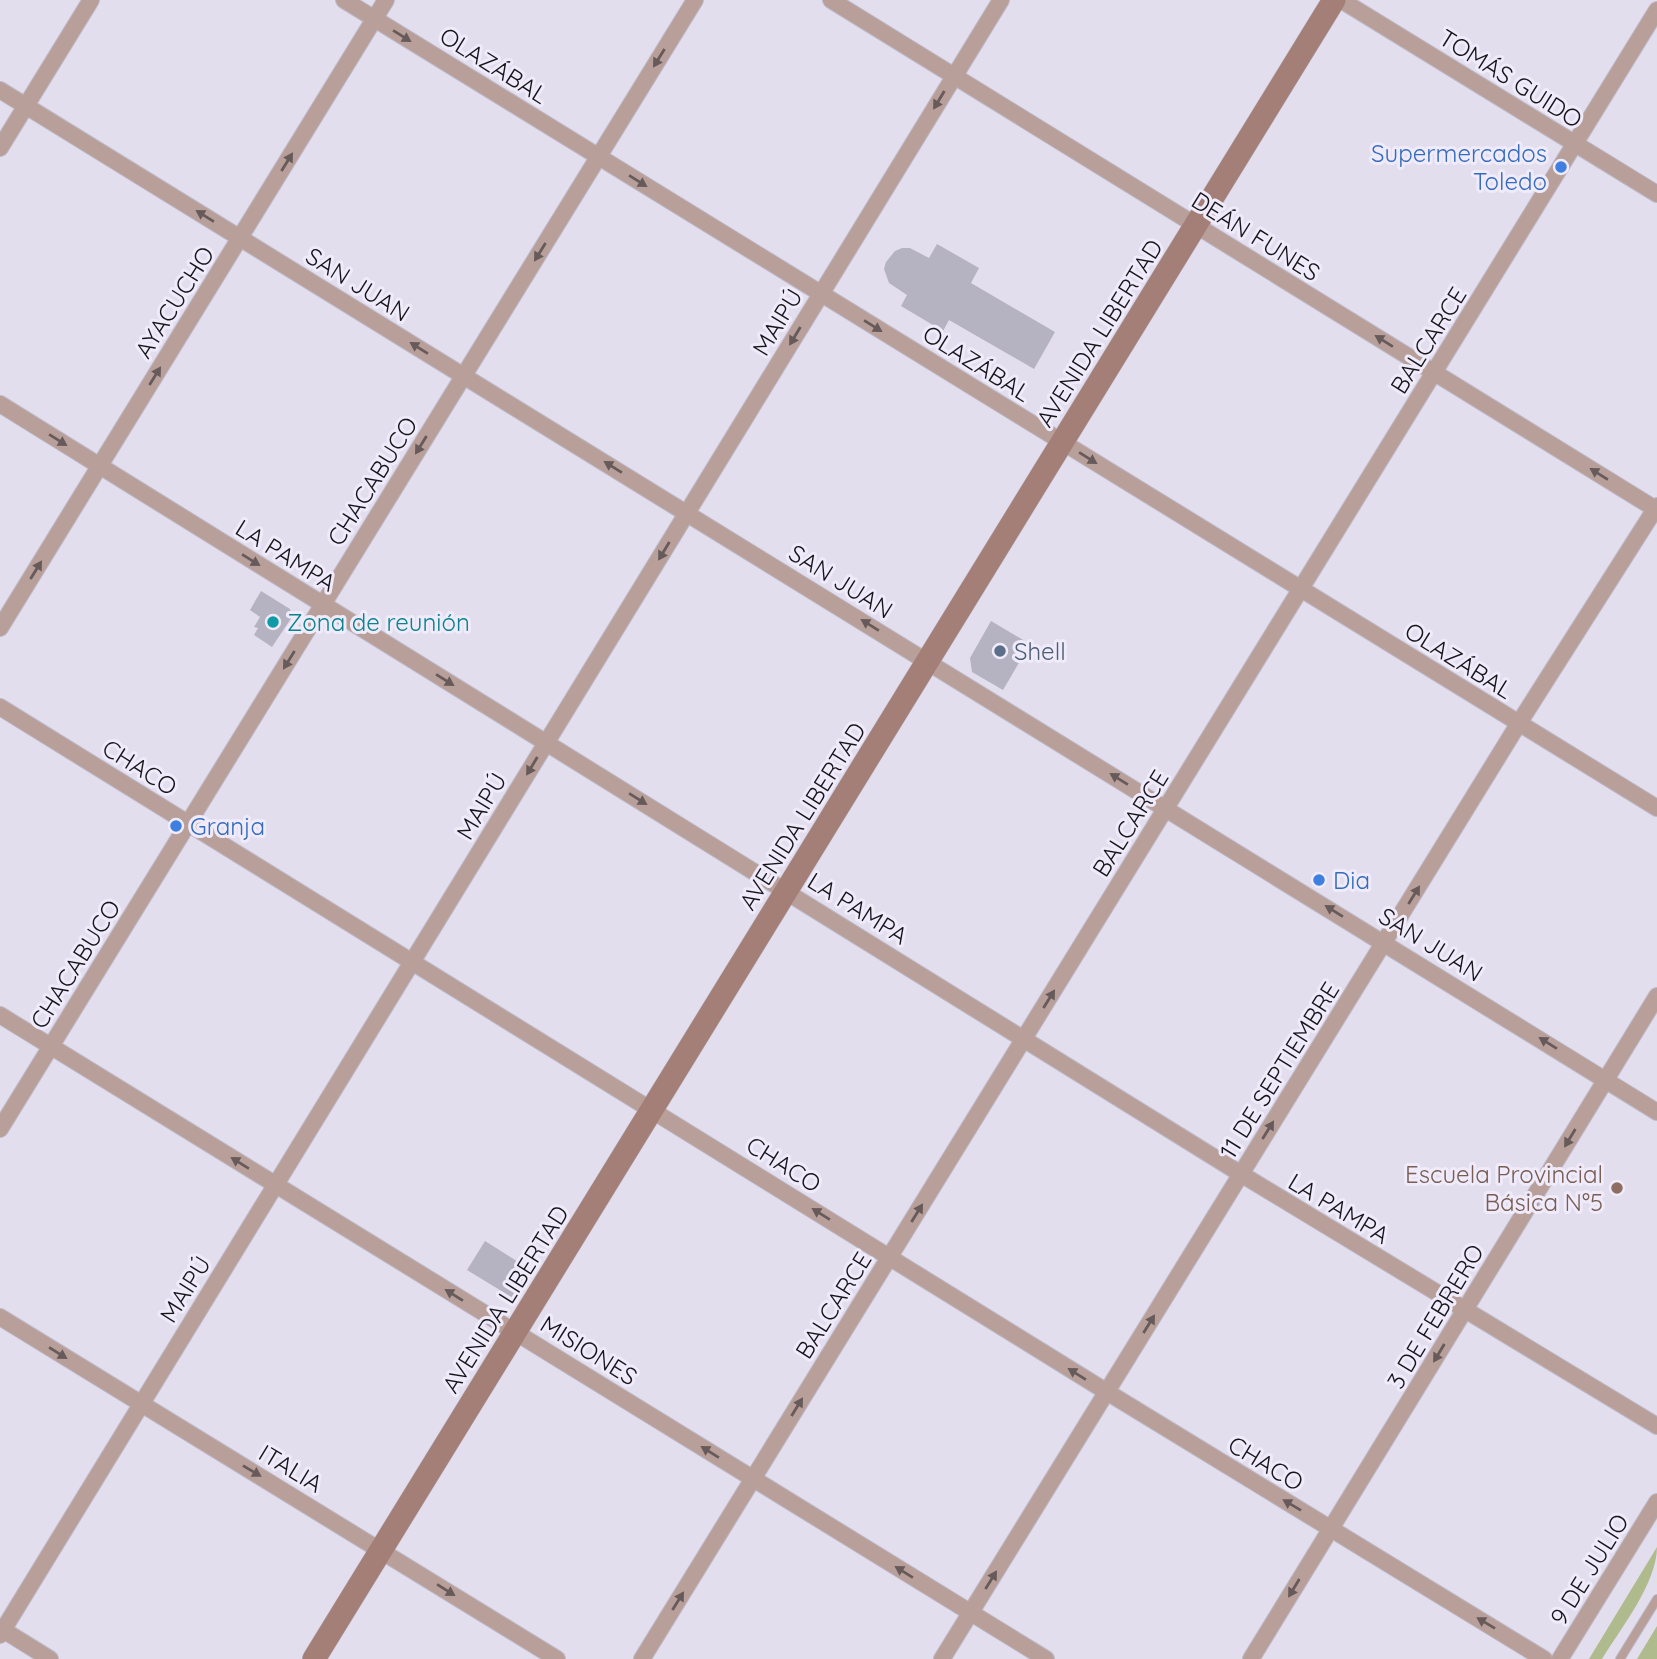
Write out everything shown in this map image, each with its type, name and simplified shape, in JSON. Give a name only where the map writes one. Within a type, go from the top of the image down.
[{"type":"main road","name":"AVENIDA LIBERTAD","points":[[314,1659],[1334,0]]},
{"type":"street","points":[[0,148],[91,0]]},
{"type":"street","name":"OLAZÁBAL","points":[[344,0],[1657,808]]},
{"type":"street","name":"AYACUCHO","points":[[0,628],[386,0]]},
{"type":"street","name":"CHACABUCO","points":[[0,1129],[695,0]]},
{"type":"street","name":"DEÁN FUNES","points":[[831,0],[1657,508]]},
{"type":"street","name":"MAIPÚ","points":[[1,1631],[1000,0]]},
{"type":"street","name":"TOMÁS GUIDO","points":[[1341,0],[1657,194]]},
{"type":"street","name":"BALCARCE","points":[[642,1659],[1657,10]]},
{"type":"street","name":"SAN JUAN","points":[[0,90],[1657,1112]]},
{"type":"street","name":"LA PAMPA","points":[[0,404],[1241,1174],[1657,1426]]},
{"type":"street","name":"11 DE SEPTIEMBRE","points":[[943,1659],[1519,723],[1657,508]]},
{"type":"street","name":"CHACO","points":[[0,707],[1544,1659]]},
{"type":"street","name":"3 DE FEBRERO","points":[[1251,1659],[1657,996]]},
{"type":"street","name":"MISIONES","points":[[0,1015],[1046,1659]]},
{"type":"street","name":"ITALIA","points":[[0,1317],[557,1659]]},
{"type":"street","name":"9 DE JULIO","points":[[1560,1659],[1657,1502]]},
{"type":"street","points":[[1,1631],[50,1659]]},
{"type":"lane","points":[[1620,1659],[1657,1599]]},
{"type":"green space","points":[[1657,1547],[1651,1575],[1637,1605],[1602,1659],[1589,1659]]},
{"type":"green space","points":[[1657,1626],[1657,1659],[1637,1659]]},
{"type":"building","points":[[937,244],[979,268],[971,283],[1055,332],[1034,369],[949,320],[943,331],[901,306],[907,295],[889,283],[884,269],[886,262],[895,251],[902,248],[910,248],[929,258]]},
{"type":"building","name":"Zona de reunión","points":[[261,591],[290,609],[292,617],[272,647],[254,635],[258,628],[254,627],[260,617],[250,610]]},
{"type":"building","name":"Shell","points":[[991,621],[1030,644],[1003,690],[972,672],[970,658]]},
{"type":"building","points":[[485,1241],[534,1272],[516,1300],[467,1270]]},
{"type":"place","name":"Supermercados Toledo","points":[[1561,167]]},
{"type":"place","name":"Zona de reunión","points":[[273,622]]},
{"type":"place","name":"Shell","points":[[1000,651]]},
{"type":"place","name":"Granja","points":[[176,826]]},
{"type":"place","name":"Dia","points":[[1319,880]]},
{"type":"place","name":"Escuela Provincial Básica N°5","points":[[1617,1188]]}]
